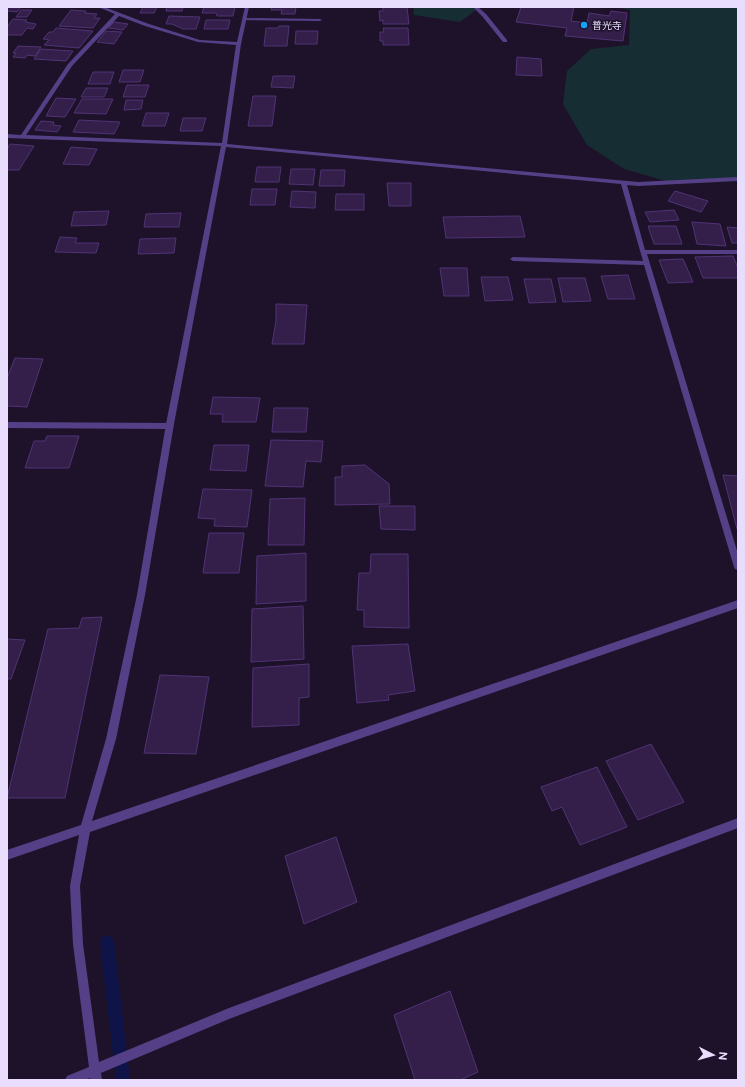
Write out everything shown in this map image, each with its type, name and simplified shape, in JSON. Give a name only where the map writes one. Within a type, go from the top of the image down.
[{"type":"street","points":[[100,7],[200,41],[239,44]]},
{"type":"street","points":[[95,1075],[78,944],[76,886],[85,828],[111,739],[140,595],[170,426],[224,145],[239,44],[247,7]]},
{"type":"street","points":[[475,7],[484,15],[505,41]]},
{"type":"street","points":[[23,136],[70,65],[118,14]]},
{"type":"street","points":[[245,19],[320,20]]},
{"type":"street","points":[[7,136],[224,145],[638,184],[738,179]]},
{"type":"street","points":[[624,182],[646,263],[738,566]]},
{"type":"street","points":[[643,252],[738,252]]},
{"type":"street","points":[[514,258],[646,263]]},
{"type":"street","points":[[7,425],[170,426]]},
{"type":"street","points":[[7,855],[738,604]]},
{"type":"street","points":[[71,1080],[95,1075],[229,1014],[738,823]]},
{"type":"shaded area","points":[[413,7],[480,7],[460,22],[414,15]]},
{"type":"shaded area","points":[[615,7],[738,7],[738,179],[673,183],[624,169],[587,145],[563,104],[567,71],[591,49],[629,45],[630,10]]},
{"type":"building","points":[[7,7],[21,7],[17,12],[7,11]]},
{"type":"building","points":[[143,7],[157,7],[154,13],[140,13]]},
{"type":"building","points":[[167,7],[183,7],[182,11],[166,11]]},
{"type":"building","points":[[204,7],[235,7],[233,16],[217,16],[216,13],[202,13]]},
{"type":"building","points":[[272,7],[296,7],[295,14],[281,14],[282,10],[271,10]]},
{"type":"building","points":[[383,7],[407,7],[409,24],[383,24],[383,20],[380,21],[379,11],[383,11]]},
{"type":"building","name":"普光寺","points":[[521,7],[574,7],[571,21],[587,23],[589,13],[609,16],[611,11],[627,13],[623,41],[565,36],[567,28],[516,22]]},
{"type":"building","points":[[21,10],[32,10],[27,17],[16,17]]},
{"type":"building","points":[[71,10],[86,11],[85,13],[97,14],[94,18],[100,18],[93,28],[59,26]]},
{"type":"building","points":[[169,16],[200,17],[196,29],[183,29],[172,24],[166,24]]},
{"type":"building","points":[[13,19],[27,20],[25,22],[36,24],[33,29],[27,28],[22,35],[7,35],[7,27]]},
{"type":"building","points":[[206,20],[230,20],[228,29],[204,29]]},
{"type":"building","points":[[114,22],[128,24],[123,30],[108,28]]},
{"type":"building","points":[[279,26],[289,26],[287,46],[264,46],[266,28],[278,28]]},
{"type":"building","points":[[56,28],[93,31],[79,48],[44,45],[49,40],[43,39],[49,32],[53,32]]},
{"type":"building","points":[[383,28],[408,28],[409,45],[383,45],[383,41],[380,41],[380,32],[384,32]]},
{"type":"building","points":[[106,31],[122,32],[114,44],[97,42]]},
{"type":"building","points":[[296,31],[318,31],[317,44],[295,44]]},
{"type":"building","points":[[18,46],[41,47],[35,56],[27,55],[25,58],[13,57],[16,53],[13,53]]},
{"type":"building","points":[[41,49],[73,51],[66,61],[34,59]]},
{"type":"building","points":[[517,57],[541,59],[542,76],[516,75]]},
{"type":"building","points":[[123,70],[144,70],[140,82],[119,82]]},
{"type":"building","points":[[93,72],[114,72],[110,84],[88,84]]},
{"type":"building","points":[[273,76],[295,76],[293,88],[271,87]]},
{"type":"building","points":[[127,85],[149,85],[145,97],[123,97]]},
{"type":"building","points":[[86,88],[108,88],[104,97],[81,97]]},
{"type":"building","points":[[253,96],[276,96],[272,126],[248,126]]},
{"type":"building","points":[[56,98],[76,99],[65,117],[46,116]]},
{"type":"building","points":[[82,99],[113,99],[106,114],[74,113]]},
{"type":"building","points":[[126,100],[143,100],[141,109],[124,110]]},
{"type":"building","points":[[146,113],[169,113],[165,126],[142,126]]},
{"type":"building","points":[[183,118],[206,118],[202,131],[180,131]]},
{"type":"building","points":[[79,120],[120,122],[114,134],[73,132]]},
{"type":"building","points":[[41,121],[54,122],[53,125],[61,126],[57,132],[35,130]]},
{"type":"building","points":[[10,144],[34,146],[19,170],[7,170],[7,149]]},
{"type":"building","points":[[71,147],[97,149],[89,165],[63,164]]},
{"type":"building","points":[[257,167],[281,167],[279,182],[255,182]]},
{"type":"building","points":[[291,169],[315,169],[313,185],[289,184]]},
{"type":"building","points":[[321,170],[345,170],[344,186],[319,186]]},
{"type":"building","points":[[387,183],[411,183],[411,206],[389,206]]},
{"type":"building","points":[[252,189],[277,189],[275,205],[250,205]]},
{"type":"building","points":[[292,191],[316,192],[315,208],[290,207]]},
{"type":"building","points":[[675,191],[708,201],[701,212],[668,201]]},
{"type":"building","points":[[336,194],[364,194],[364,210],[335,210]]},
{"type":"building","points":[[674,210],[679,220],[650,222],[645,212]]},
{"type":"building","points":[[109,211],[106,225],[71,226],[74,212]]},
{"type":"building","points":[[181,213],[179,227],[144,227],[146,214]]},
{"type":"building","points":[[520,216],[525,237],[446,238],[443,217]]},
{"type":"building","points":[[692,222],[720,224],[726,246],[697,244]]},
{"type":"building","points":[[648,226],[676,226],[682,244],[654,244]]},
{"type":"building","points":[[727,227],[738,228],[738,243],[732,243]]},
{"type":"building","points":[[60,237],[77,238],[75,243],[99,243],[96,253],[55,252]]},
{"type":"building","points":[[176,238],[174,253],[138,254],[140,239]]},
{"type":"building","points":[[733,256],[738,268],[738,278],[703,278],[695,257]]},
{"type":"building","points":[[683,259],[693,282],[668,283],[659,260]]},
{"type":"building","points":[[440,268],[467,268],[469,296],[444,296]]},
{"type":"building","points":[[628,275],[635,299],[608,299],[601,276]]},
{"type":"building","points":[[481,277],[508,277],[513,300],[485,301]]},
{"type":"building","points":[[558,278],[585,278],[591,301],[563,302]]},
{"type":"building","points":[[524,279],[551,279],[556,302],[529,303]]},
{"type":"building","points":[[276,304],[307,305],[304,344],[272,344],[276,321]]},
{"type":"building","points":[[15,358],[43,359],[27,407],[7,406],[7,378]]},
{"type":"building","points":[[213,397],[260,398],[256,422],[222,422],[223,414],[210,414]]},
{"type":"building","points":[[274,408],[308,408],[306,432],[272,432]]},
{"type":"building","points":[[47,436],[79,436],[69,468],[25,468],[34,441],[45,441]]},
{"type":"building","points":[[271,440],[323,441],[321,462],[306,461],[303,487],[265,486]]},
{"type":"building","points":[[214,445],[249,445],[246,471],[210,470]]},
{"type":"building","points":[[365,465],[389,484],[390,504],[335,505],[335,477],[342,477],[342,466]]},
{"type":"building","points":[[723,475],[738,476],[738,529],[737,529]]},
{"type":"building","points":[[203,489],[252,490],[247,527],[214,526],[215,519],[198,518]]},
{"type":"building","points":[[305,498],[304,545],[268,545],[270,499]]},
{"type":"building","points":[[379,506],[415,506],[415,530],[381,529]]},
{"type":"building","points":[[209,533],[244,533],[239,573],[203,573]]},
{"type":"building","points":[[306,553],[306,601],[256,604],[257,556]]},
{"type":"building","points":[[371,554],[408,554],[409,628],[364,627],[364,610],[357,610],[359,573],[370,573]]},
{"type":"building","points":[[303,606],[304,659],[251,662],[252,609]]},
{"type":"building","points":[[102,617],[65,798],[7,798],[48,629],[79,628],[82,618]]},
{"type":"building","points":[[7,639],[25,640],[11,679],[7,679]]},
{"type":"building","points":[[408,644],[415,691],[388,695],[389,700],[357,703],[352,646]]},
{"type":"building","points":[[309,664],[309,697],[299,698],[299,725],[252,727],[253,668]]},
{"type":"building","points":[[160,675],[209,677],[196,754],[144,753]]},
{"type":"building","points":[[651,744],[684,802],[638,820],[606,761]]},
{"type":"building","points":[[597,767],[627,827],[580,845],[562,807],[552,811],[541,787]]},
{"type":"building","points":[[336,837],[357,902],[304,924],[285,856]]},
{"type":"building","points":[[450,991],[478,1072],[460,1080],[415,1080],[394,1015]]},
{"type":"waterway","points":[[107,942],[123,1080]]},
{"type":"place","name":"普光寺","points":[[584,25]]}]
